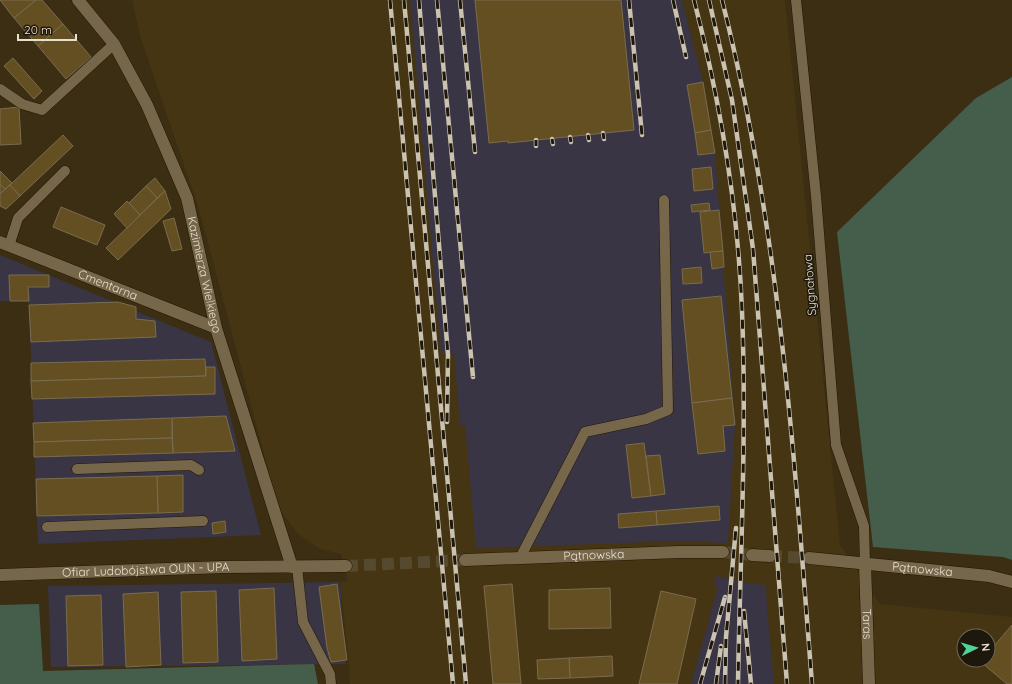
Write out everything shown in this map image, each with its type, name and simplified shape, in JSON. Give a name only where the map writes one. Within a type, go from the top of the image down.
[{"type":"street","name":"Kazimierza Wielkiego","points":[[78,0],[114,44],[147,105],[187,198],[216,328],[294,567]]},
{"type":"street","name":"Cmentarna","points":[[5,244],[216,328]]},
{"type":"street","name":"Pątnowska","points":[[465,560],[679,552],[723,552]]},
{"type":"street","points":[[752,555],[770,556]]},
{"type":"street","name":"Pątnowska","points":[[809,558],[989,576],[1012,582]]},
{"type":"street","name":"Taras","points":[[866,564],[869,684]]},
{"type":"street","points":[[294,567],[346,566]]},
{"type":"street","name":"Ofiar Ludobójstwa OUN - UPA","points":[[0,575],[223,567],[294,567]]},
{"type":"lane","name":"Sygnałowa","points":[[796,0],[816,196],[836,445],[864,526],[866,564]]},
{"type":"lane","points":[[0,89],[22,104],[42,110],[114,44]]},
{"type":"lane","points":[[5,244],[18,218],[65,172]]},
{"type":"lane","points":[[520,558],[585,432],[646,419],[668,410],[664,200]]},
{"type":"lane","points":[[76,469],[191,465],[199,470]]},
{"type":"lane","points":[[47,527],[203,521]]},
{"type":"lane","points":[[294,567],[303,622],[330,674],[331,684]]},
{"type":"shaded area","points":[[132,0],[785,0],[840,545],[880,604],[1012,617],[1012,684],[350,684],[340,582],[348,581],[341,554],[320,549],[298,534],[282,513],[272,484],[199,209],[141,39]]},
{"type":"shaded area","points":[[410,0],[682,0],[703,82],[715,153],[735,425],[728,543],[678,541],[476,548],[465,425],[460,425],[454,353],[441,354]]},
{"type":"shaded area","points":[[0,255],[211,342],[261,535],[38,544],[29,305],[28,301],[0,301]]},
{"type":"shaded area","points":[[716,576],[748,583],[766,585],[774,684],[691,684],[718,587],[714,585]]},
{"type":"shaded area","points":[[340,582],[346,664],[51,667],[48,586]]},
{"type":"green space","points":[[1012,77],[1012,560],[1003,557],[873,547],[837,232],[976,98]]},
{"type":"green space","points":[[39,604],[43,671],[314,664],[318,684],[0,684],[0,605]]},
{"type":"building","points":[[0,0],[36,0],[14,18]]},
{"type":"building","points":[[36,0],[42,0],[63,24],[38,46],[14,18]]},
{"type":"building","points":[[475,0],[621,0],[634,130],[508,143],[508,141],[489,143]]},
{"type":"building","points":[[63,24],[91,57],[66,79],[38,46]]},
{"type":"building","points":[[13,58],[42,91],[34,99],[4,66]]},
{"type":"building","points":[[703,82],[711,130],[695,133],[687,85]]},
{"type":"building","points":[[19,107],[21,144],[0,145],[0,109]]},
{"type":"building","points":[[711,130],[715,153],[698,155],[695,133]]},
{"type":"building","points":[[63,135],[73,146],[20,196],[10,185]]},
{"type":"building","points":[[711,167],[713,189],[694,191],[692,169]]},
{"type":"building","points":[[0,171],[12,183],[5,189],[0,184]]},
{"type":"building","points":[[155,178],[165,191],[157,198],[146,186]]},
{"type":"building","points":[[0,184],[5,189],[0,194]]},
{"type":"building","points":[[10,185],[20,196],[6,209],[0,206],[0,194]]},
{"type":"building","points":[[146,186],[157,198],[140,215],[129,203]]},
{"type":"building","points":[[165,191],[171,209],[118,260],[106,248]]},
{"type":"building","points":[[127,201],[140,215],[127,228],[114,214]]},
{"type":"building","points":[[709,203],[710,210],[692,212],[691,205]]},
{"type":"building","points":[[61,207],[105,225],[97,245],[53,227]]},
{"type":"building","points":[[719,210],[723,251],[704,253],[700,212]]},
{"type":"building","points":[[174,218],[182,249],[172,251],[163,221]]},
{"type":"building","points":[[723,251],[724,267],[712,269],[710,252]]},
{"type":"building","points":[[701,267],[702,283],[683,284],[682,269]]},
{"type":"building","points":[[9,275],[49,275],[49,287],[28,287],[29,301],[10,301]]},
{"type":"building","points":[[721,296],[732,398],[692,403],[682,300]]},
{"type":"building","points":[[118,302],[136,307],[136,319],[155,321],[156,337],[31,342],[29,305]]},
{"type":"building","points":[[205,359],[206,376],[31,381],[31,363]]},
{"type":"building","points":[[206,367],[215,367],[215,394],[32,399],[31,381],[206,376]]},
{"type":"building","points":[[732,398],[735,425],[723,426],[725,451],[698,454],[692,403]]},
{"type":"building","points":[[226,416],[235,451],[173,453],[172,418]]},
{"type":"building","points":[[172,418],[172,438],[34,442],[33,423]]},
{"type":"building","points":[[172,438],[173,453],[34,457],[34,442]]},
{"type":"building","points":[[644,443],[651,496],[632,498],[626,445]]},
{"type":"building","points":[[660,455],[665,494],[651,496],[646,456]]},
{"type":"building","points":[[183,475],[183,512],[158,513],[157,476]]},
{"type":"building","points":[[157,476],[158,513],[37,516],[36,479]]},
{"type":"building","points":[[719,506],[720,520],[657,525],[656,511]]},
{"type":"building","points":[[656,511],[657,525],[619,528],[618,514]]},
{"type":"building","points":[[225,521],[226,532],[213,534],[212,523]]},
{"type":"building","points":[[337,584],[347,660],[331,662],[327,648],[319,587]]},
{"type":"building","points":[[512,584],[521,684],[493,684],[484,586]]},
{"type":"building","points":[[274,588],[277,659],[242,661],[239,590]]},
{"type":"building","points":[[610,588],[611,628],[549,629],[549,590]]},
{"type":"building","points":[[216,591],[218,662],[183,663],[181,592]]},
{"type":"building","points":[[661,591],[696,599],[677,684],[639,684]]},
{"type":"building","points":[[158,592],[161,665],[126,667],[123,594]]},
{"type":"building","points":[[101,595],[103,665],[68,666],[66,596]]},
{"type":"building","points":[[1012,625],[1012,684],[1007,684],[988,668],[996,668],[996,644]]},
{"type":"building","points":[[612,656],[613,676],[570,678],[569,658]]},
{"type":"building","points":[[569,658],[570,678],[538,679],[537,660]]},
{"type":"tunnel","points":[[723,552],[752,555]]},
{"type":"tunnel","points":[[770,556],[809,558]]},
{"type":"tunnel","points":[[346,566],[465,560]]},
{"type":"railway","points":[[390,0],[453,684]]},
{"type":"railway","points":[[404,0],[466,684]]},
{"type":"railway","points":[[419,0],[448,355],[447,422]]},
{"type":"railway","points":[[437,0],[473,377]]},
{"type":"railway","points":[[460,0],[475,152]]},
{"type":"railway","points":[[629,0],[642,135]]},
{"type":"railway","points":[[673,0],[686,57]]},
{"type":"railway","points":[[694,0],[720,115],[732,193],[740,272],[744,404],[738,684]]},
{"type":"railway","points":[[709,0],[732,100],[753,249],[787,684]]},
{"type":"railway","points":[[722,0],[758,169],[771,254],[791,425],[812,684]]},
{"type":"railway","points":[[603,133],[604,139]]},
{"type":"railway","points":[[588,135],[589,140]]},
{"type":"railway","points":[[570,137],[571,142]]},
{"type":"railway","points":[[552,139],[553,144]]},
{"type":"railway","points":[[536,140],[536,146]]},
{"type":"railway","points":[[725,684],[726,637],[736,528]]},
{"type":"railway","points":[[700,684],[725,597]]},
{"type":"railway","points":[[744,611],[751,684]]},
{"type":"railway","points":[[716,684],[721,646]]}]
